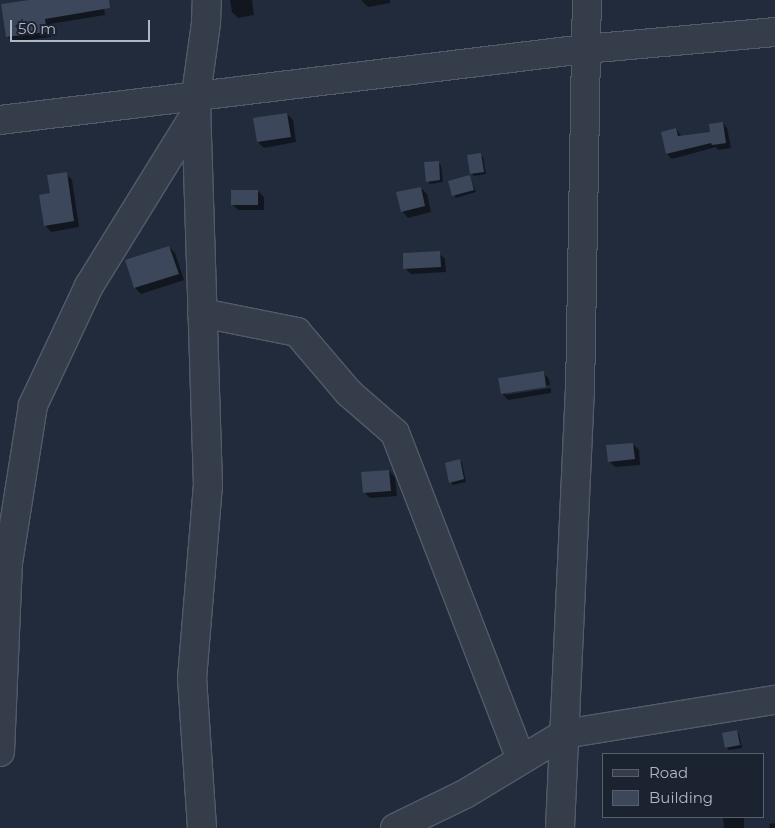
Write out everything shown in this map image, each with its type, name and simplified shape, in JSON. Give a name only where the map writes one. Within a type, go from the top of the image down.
[{"type":"street","points":[[202,828],[192,679],[208,486],[196,104],[207,0]]},
{"type":"street","points":[[560,828],[580,393],[587,0]]},
{"type":"street","points":[[0,120],[196,104],[585,50],[775,32]]},
{"type":"street","points":[[0,752],[8,563],[33,405],[89,286],[196,104]]},
{"type":"street","points":[[202,313],[297,332],[349,394],[395,434],[521,760]]},
{"type":"street","points":[[395,828],[465,794],[564,734],[775,700]]},
{"type":"building","points":[[29,0],[109,0],[110,8],[45,19],[47,32],[6,37],[1,4]]},
{"type":"building","points":[[287,113],[291,137],[257,142],[253,118]]},
{"type":"building","points":[[723,122],[726,143],[712,145],[711,143],[666,154],[661,132],[676,128],[678,136],[710,132],[709,124]]},
{"type":"building","points":[[481,153],[484,172],[470,174],[467,155]]},
{"type":"building","points":[[439,161],[440,180],[426,182],[424,162]]},
{"type":"building","points":[[67,172],[74,221],[44,226],[39,195],[50,193],[47,175]]},
{"type":"building","points":[[470,175],[474,190],[452,196],[448,181]]},
{"type":"building","points":[[421,187],[425,206],[401,212],[396,192]]},
{"type":"building","points":[[231,190],[258,190],[258,205],[231,205]]},
{"type":"building","points":[[169,246],[179,274],[134,288],[125,260]]},
{"type":"building","points":[[440,251],[441,267],[403,269],[403,253]]},
{"type":"building","points":[[544,371],[546,387],[501,394],[498,378]]},
{"type":"building","points":[[633,443],[635,459],[608,462],[606,445]]},
{"type":"building","points":[[460,459],[464,479],[449,483],[445,463]]},
{"type":"building","points":[[389,470],[391,491],[363,493],[361,472]]},
{"type":"building","points":[[737,730],[740,745],[725,748],[722,733]]}]
